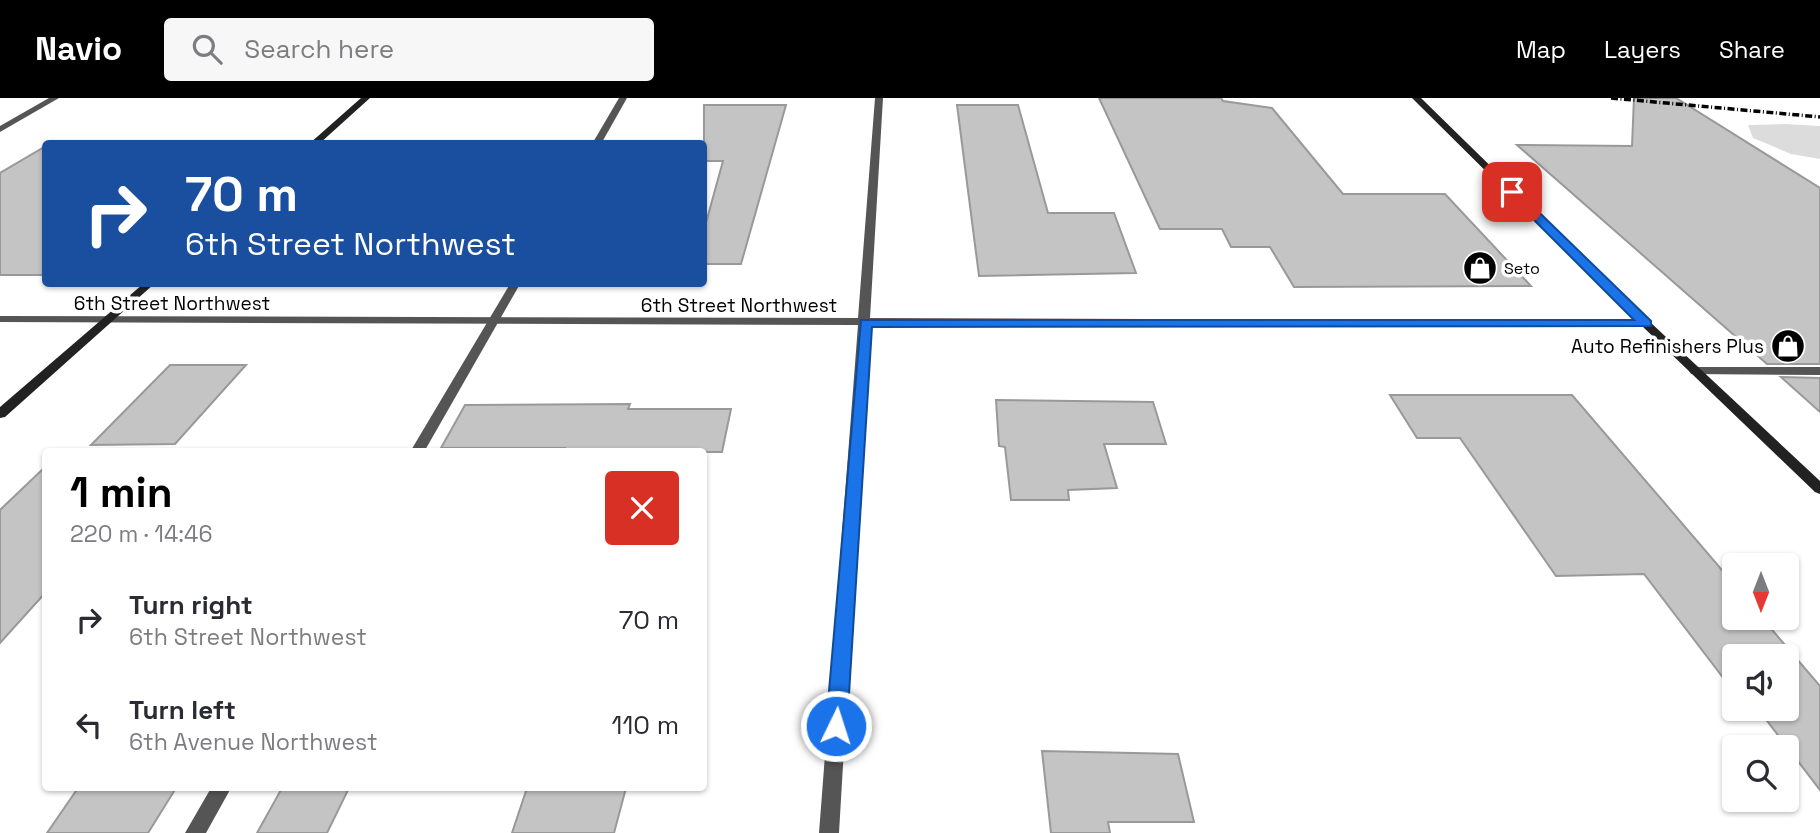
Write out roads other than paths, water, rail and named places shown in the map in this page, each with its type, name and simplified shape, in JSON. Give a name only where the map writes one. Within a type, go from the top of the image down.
[{"type":"street","points":[[0,129],[55,98]]},
{"type":"street","points":[[318,140],[366,98]]},
{"type":"street","points":[[598,140],[623,98]]},
{"type":"street","points":[[829,833],[866,323],[879,98]]},
{"type":"street","points":[[1416,98],[1646,324],[1820,489]]},
{"type":"street","points":[[0,414],[146,287]]},
{"type":"street","points":[[419,448],[513,287]]},
{"type":"street","name":"6th Street Northwest","points":[[0,319],[1646,324]]},
{"type":"street","points":[[1695,371],[1820,371]]},
{"type":"street","points":[[195,833],[219,791]]},
{"type":"railway","points":[[1611,98],[1820,117]]},
{"type":"place","name":"Seto","points":[[1480,268]]},
{"type":"place","name":"Auto Refinishers Plus","points":[[1788,346]]}]
